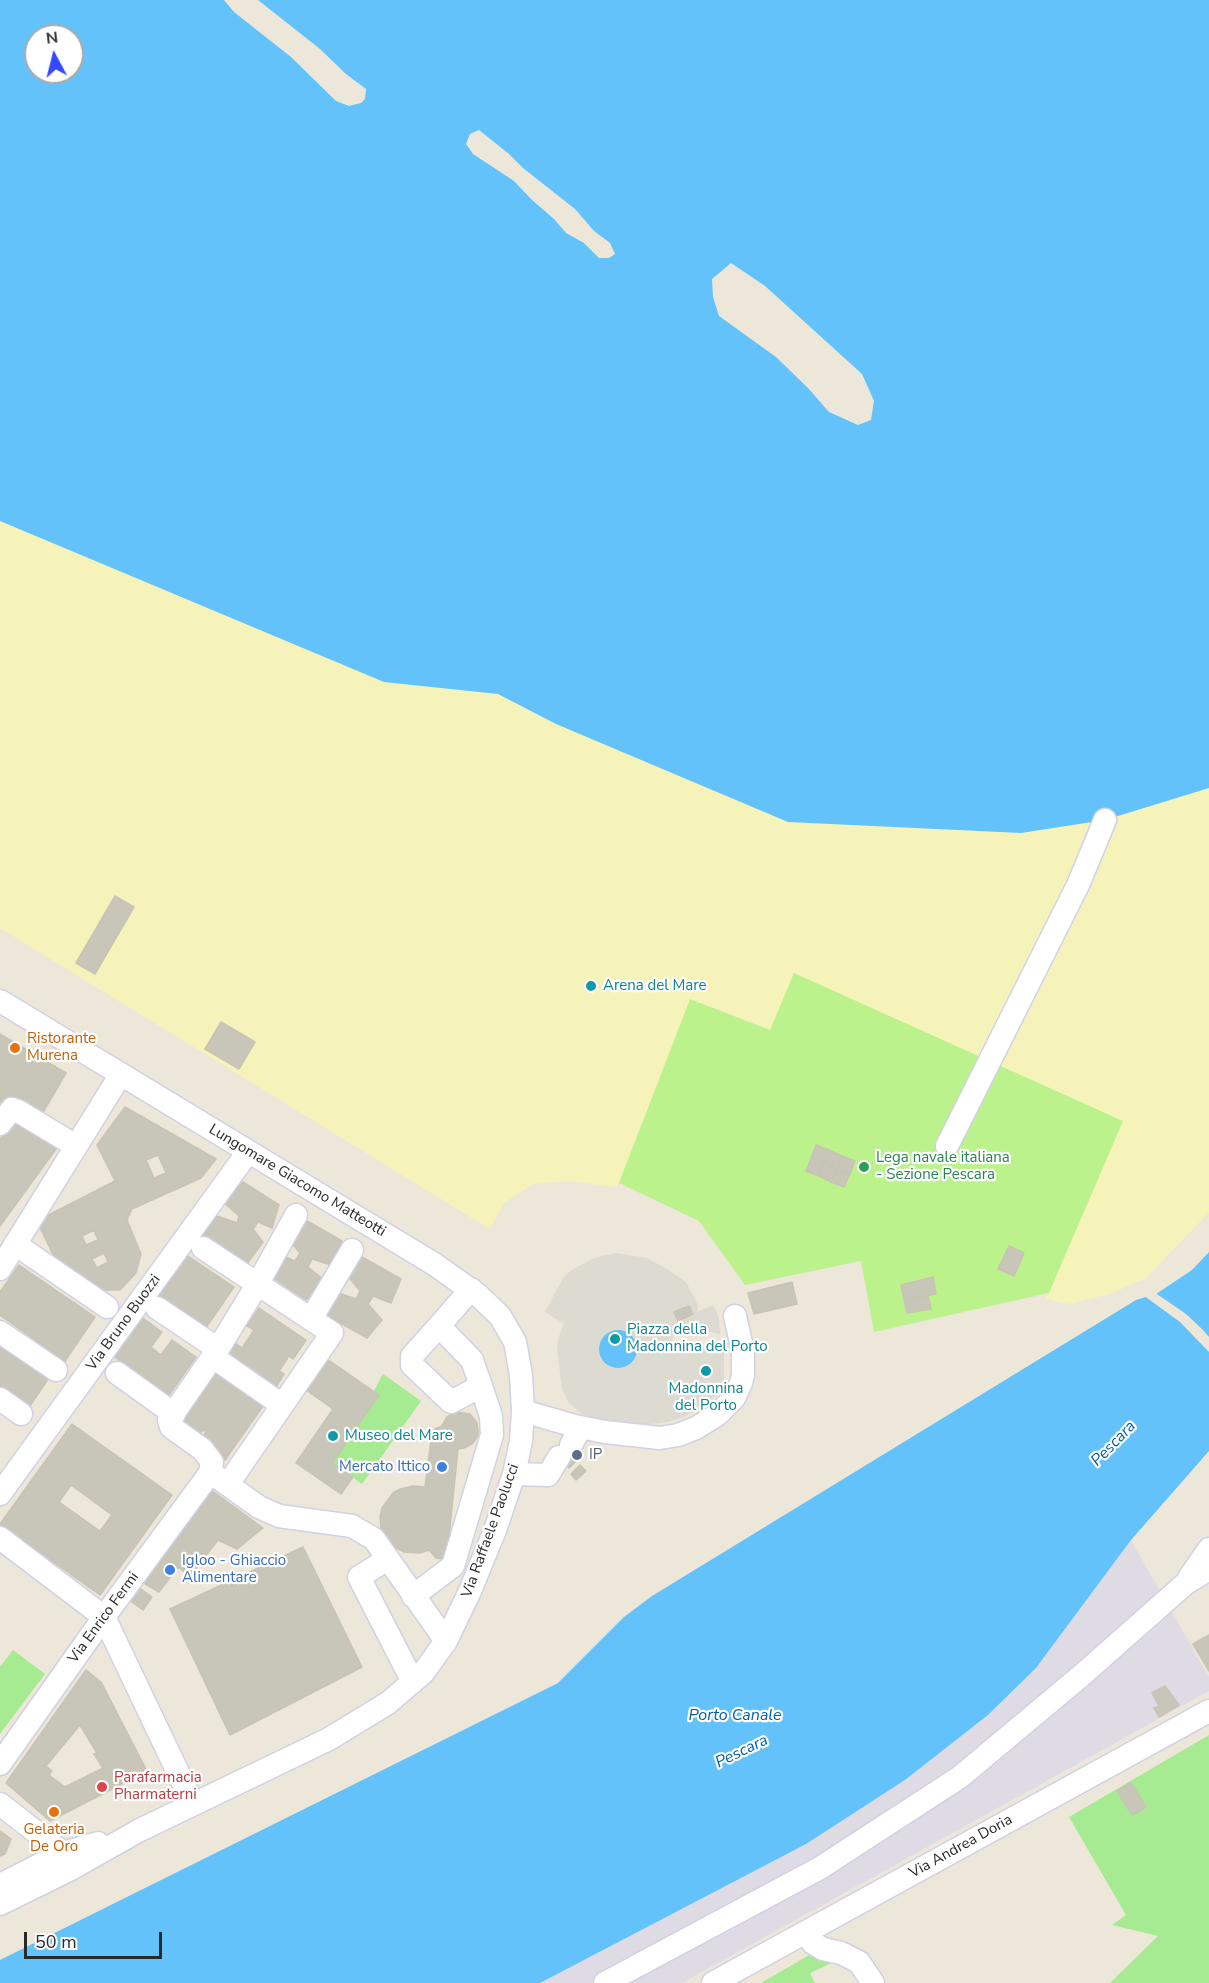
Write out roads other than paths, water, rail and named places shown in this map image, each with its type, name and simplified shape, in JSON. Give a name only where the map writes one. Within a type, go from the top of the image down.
[{"type":"street","points":[[947,1146],[1078,885],[1105,820]]},
{"type":"street","name":"Lungomare Giacomo Matteotti","points":[[0,1001],[434,1264],[471,1290]]},
{"type":"street","points":[[107,1307],[5,1258],[121,1074]]},
{"type":"street","points":[[0,1124],[12,1109],[18,1110],[76,1146]]},
{"type":"street","name":"Via Bruno Buozzi","points":[[0,1494],[248,1152]]},
{"type":"street","points":[[296,1215],[215,1353],[169,1420],[171,1427],[206,1453],[219,1479],[259,1507],[279,1516],[352,1526],[374,1539],[446,1641]]},
{"type":"street","points":[[203,1248],[332,1333],[282,1405],[219,1479]]},
{"type":"street","points":[[311,1319],[352,1250]]},
{"type":"street","points":[[471,1290],[412,1356],[412,1365],[451,1402],[481,1386]]},
{"type":"street","name":"Via Raffaele Paolucci","points":[[0,1885],[66,1862],[140,1830],[329,1739],[388,1703],[423,1673],[446,1641],[478,1573],[514,1474],[521,1441],[524,1411],[520,1366],[515,1342],[500,1316],[471,1290]]},
{"type":"street","name":"Via Bruno Buozzi","points":[[157,1308],[282,1405]]},
{"type":"street","points":[[514,1474],[604,1432],[660,1438],[678,1435],[696,1428],[717,1415],[734,1398],[743,1375],[743,1352],[735,1316]]},
{"type":"street","points":[[413,1596],[453,1566],[492,1435],[491,1416],[472,1360],[439,1326]]},
{"type":"street","points":[[0,1332],[56,1370]]},
{"type":"street","name":"Via Bruno Buozzi","points":[[117,1373],[174,1414]]},
{"type":"street","points":[[0,1400],[21,1414]]},
{"type":"street","points":[[524,1411],[567,1451]]},
{"type":"street","name":"Via Enrico Fermi","points":[[0,1764],[104,1617],[219,1479]]},
{"type":"street","points":[[0,1538],[104,1617],[193,1804]]},
{"type":"street","points":[[1185,1584],[1209,1549]]},
{"type":"street","points":[[388,1559],[359,1577],[413,1682]]},
{"type":"street","points":[[606,1983],[820,1868],[960,1777],[1082,1675],[1185,1584],[1209,1569]]},
{"type":"street","name":"Via Andrea Doria","points":[[713,1983],[1209,1711]]},
{"type":"street","points":[[0,1804],[66,1862]]},
{"type":"street","name":"Via Raffaele Paolucci","points":[[0,1905],[66,1862]]},
{"type":"street","points":[[804,1933],[813,1943],[823,1949],[841,1953],[859,1962],[873,1983]]},
{"type":"water","points":[[0,0],[1209,0],[1209,788],[1105,820],[1021,833],[788,822],[556,724],[498,694],[384,682],[0,521]]},
{"type":"water","name":"Porto Canale","points":[[1209,1252],[1209,1451],[1131,1540],[1036,1668],[988,1715],[905,1780],[806,1844],[540,1983],[0,1983],[0,1960],[558,1683],[624,1617],[652,1596],[1136,1300],[1156,1294],[1192,1270]]},
{"type":"water","points":[[618,1330],[625,1331],[631,1336],[636,1342],[636,1356],[631,1362],[625,1367],[618,1368],[611,1367],[605,1362],[600,1356],[599,1349],[600,1342],[605,1336],[611,1331]]},
{"type":"place","name":"Arena del Mare","points":[[591,986]]},
{"type":"place","name":"Ristorante Murena","points":[[15,1048]]},
{"type":"place","name":"Lega navale italiana - Sezione Pescara","points":[[864,1167]]},
{"type":"place","name":"Piazza della Madonnina del Porto","points":[[615,1339]]},
{"type":"place","name":"Madonnina del Porto","points":[[706,1371]]},
{"type":"place","name":"Museo del Mare","points":[[333,1436]]},
{"type":"place","name":"IP","points":[[577,1455]]},
{"type":"place","name":"Mercato Ittico","points":[[442,1467]]},
{"type":"place","name":"Igloo - Ghiaccio Alimentare","points":[[170,1570]]},
{"type":"place","name":"Parafarmacia Pharmaterni","points":[[102,1787]]},
{"type":"place","name":"Gelateria De Oro","points":[[54,1812]]},
{"type":"water label","name":"Pescara","points":[[1114,1444]]},
{"type":"water label","name":"Pescara","points":[[742,1752]]}]
